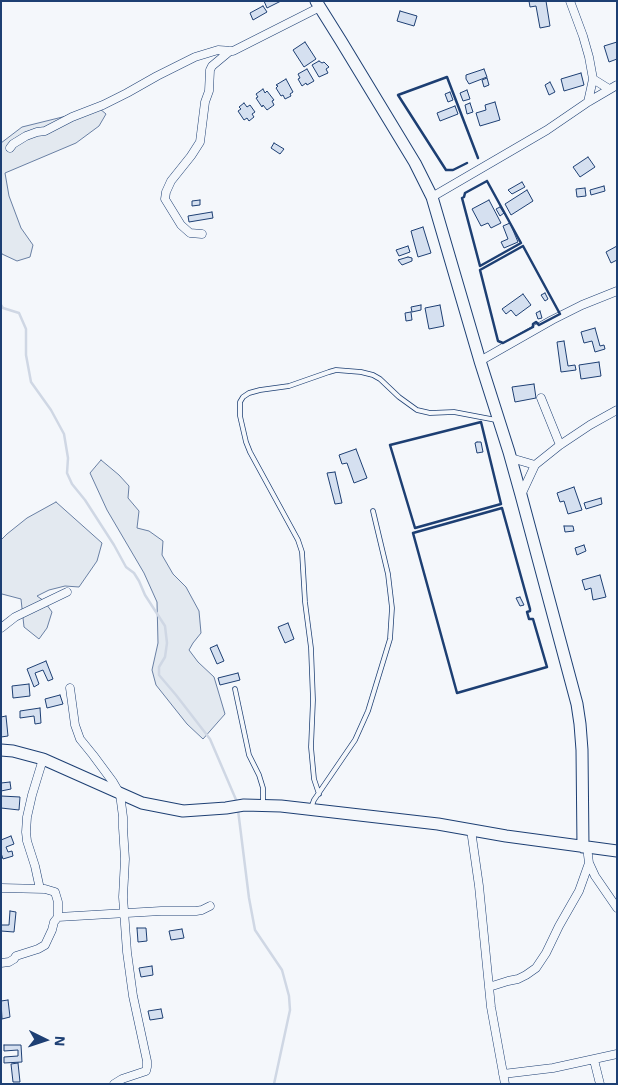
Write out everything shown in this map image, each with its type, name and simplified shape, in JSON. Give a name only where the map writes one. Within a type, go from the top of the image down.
[{"type":"street","points":[[570,1],[585,43],[593,79],[588,102]]},
{"type":"street","points":[[10,148],[26,136],[45,131],[60,122],[104,105],[195,57],[218,50],[233,51],[318,4],[415,163],[432,197],[480,361],[511,458],[546,584],[578,711],[582,750],[585,847],[589,863],[595,876],[617,908]]},
{"type":"street","points":[[202,234],[190,233],[181,225],[165,199],[166,192],[200,142],[212,66],[230,51]]},
{"type":"street","points":[[593,79],[613,87]]},
{"type":"street","points":[[432,197],[548,130],[613,87]]},
{"type":"street","points":[[480,361],[552,320],[617,291]]},
{"type":"street","points":[[541,398],[560,445]]},
{"type":"street","points":[[521,495],[535,466],[560,445],[617,410]]},
{"type":"street","points":[[511,458],[535,466]]},
{"type":"street","points":[[1,628],[15,617],[67,592]]},
{"type":"street","points":[[70,688],[75,725],[80,739],[94,755],[120,794],[124,817],[123,897],[127,952],[137,1019],[147,1067],[146,1071],[122,1079],[114,1084]]},
{"type":"street","points":[[1,750],[13,751],[43,759],[142,803],[183,811],[244,805],[281,806],[438,824],[617,852]]},
{"type":"street","points":[[40,889],[26,832],[32,795],[43,759]]},
{"type":"street","points":[[471,830],[480,886],[491,1007],[505,1084]]},
{"type":"street","points":[[489,987],[508,980],[518,979],[536,968],[579,891],[589,863]]},
{"type":"street","points":[[1,888],[51,890],[55,892],[58,902],[58,917],[54,922],[45,945],[16,956],[9,962],[1,963]]},
{"type":"street","points":[[58,917],[202,910],[210,906]]},
{"type":"street","points":[[503,1074],[553,1068],[617,1054]]},
{"type":"street","points":[[594,1060],[600,1084]]},
{"type":"lane","points":[[319,794],[314,779],[311,747],[311,648],[305,602],[302,552],[298,540],[250,452],[240,416],[240,402],[249,393],[289,386],[336,370],[373,375],[417,410],[454,412],[499,421]]},
{"type":"lane","points":[[310,810],[355,740],[368,710],[390,639],[392,608],[388,574],[372,511]]},
{"type":"lane","points":[[236,689],[249,755],[263,788],[263,806]]},
{"type":"shaded area","points":[[99,108],[106,114],[99,126],[76,143],[5,173],[9,196],[21,228],[33,245],[30,257],[17,261],[2,254],[1,143],[22,127]]},
{"type":"shaded area","points":[[101,460],[129,486],[128,498],[139,511],[137,528],[149,531],[163,541],[162,555],[173,574],[186,587],[199,611],[201,633],[189,650],[198,662],[214,677],[225,714],[203,739],[187,724],[156,685],[152,670],[158,643],[157,602],[144,573],[107,510],[90,473]]},
{"type":"shaded area","points":[[56,502],[102,543],[97,561],[79,587],[65,586],[49,590],[37,596],[44,601],[52,612],[47,628],[39,639],[24,627],[21,599],[1,593],[1,540],[27,518]]},
{"type":"building","points":[[264,1],[281,1],[267,8]]},
{"type":"building","points":[[529,1],[546,1],[550,26],[540,28],[536,6],[530,7]]},
{"type":"building","points":[[263,6],[267,12],[253,20],[250,13]]},
{"type":"building","points":[[400,11],[417,16],[414,26],[397,21]]},
{"type":"building","points":[[305,42],[316,59],[304,67],[293,50]]},
{"type":"building","points":[[617,42],[617,59],[609,62],[604,46]]},
{"type":"building","points":[[319,61],[324,62],[329,67],[326,69],[328,73],[319,77],[312,65]]},
{"type":"building","points":[[307,69],[314,81],[302,86],[298,79],[300,78],[298,74]]},
{"type":"building","points":[[484,69],[487,77],[469,84],[466,75]]},
{"type":"building","points":[[581,73],[584,85],[564,91],[561,79]]},
{"type":"building","points":[[487,78],[489,85],[484,87],[482,80]]},
{"type":"building","points":[[286,79],[293,92],[290,94],[291,96],[285,99],[283,95],[281,96],[276,85]]},
{"type":"building","points":[[550,82],[555,92],[549,95],[545,85]]},
{"type":"building","points":[[263,89],[274,100],[272,101],[274,105],[267,110],[263,105],[262,107],[256,98],[258,97],[256,94]]},
{"type":"building","points":[[467,90],[470,99],[463,101],[460,93]]},
{"type":"building","points":[[450,92],[453,100],[448,102],[445,94]]},
{"type":"building","points":[[495,102],[500,120],[480,126],[476,113],[486,110],[485,105]]},
{"type":"building","points":[[244,103],[247,107],[250,105],[255,112],[252,114],[254,117],[249,121],[247,118],[244,120],[238,111],[241,109],[239,107]]},
{"type":"building","points":[[470,103],[473,112],[467,114],[465,105]]},
{"type":"building","points":[[455,106],[458,114],[440,121],[437,113]]},
{"type":"building","points":[[274,143],[284,149],[280,154],[271,148]]},
{"type":"building","points":[[588,157],[595,167],[580,177],[573,167]]},
{"type":"building","points":[[522,182],[525,187],[512,194],[508,190]]},
{"type":"building","points":[[604,186],[605,191],[591,195],[590,190]]},
{"type":"building","points":[[585,188],[586,196],[577,197],[576,189]]},
{"type":"building","points":[[527,190],[533,201],[511,215],[505,204]]},
{"type":"building","points":[[200,200],[200,205],[192,206],[192,201]]},
{"type":"building","points":[[489,200],[501,223],[491,228],[488,223],[481,226],[472,209]]},
{"type":"building","points":[[500,207],[504,213],[500,216],[496,209]]},
{"type":"building","points":[[212,212],[213,218],[189,222],[188,216]]},
{"type":"building","points":[[510,223],[518,242],[504,248],[501,242],[508,239],[503,226]]},
{"type":"building","points":[[423,227],[431,253],[418,257],[411,231]]},
{"type":"building","points":[[408,246],[410,252],[399,256],[396,250]]},
{"type":"building","points":[[617,246],[617,260],[611,263],[606,252]]},
{"type":"building","points":[[408,257],[412,258],[412,261],[402,265],[398,260]]},
{"type":"building","points":[[545,293],[548,299],[545,301],[541,295]]},
{"type":"building","points":[[523,294],[531,305],[516,316],[511,310],[506,314],[502,309]]},
{"type":"building","points":[[421,305],[421,310],[412,312],[411,307]]},
{"type":"building","points":[[440,305],[444,326],[429,329],[425,308]]},
{"type":"building","points":[[540,311],[542,318],[538,319],[536,313]]},
{"type":"building","points":[[411,312],[412,320],[406,321],[405,313]]},
{"type":"building","points":[[595,328],[600,346],[604,345],[605,349],[595,352],[592,341],[584,343],[581,332]]},
{"type":"building","points":[[564,341],[568,366],[575,365],[576,370],[561,372],[557,342]]},
{"type":"building","points":[[599,362],[601,376],[581,379],[579,365]]},
{"type":"building","points":[[534,384],[536,398],[515,402],[512,387]]},
{"type":"building","points":[[481,442],[483,452],[477,453],[475,443]]},
{"type":"building","points":[[356,449],[367,478],[354,483],[347,463],[342,464],[339,455]]},
{"type":"building","points":[[335,472],[342,503],[335,504],[327,473]]},
{"type":"building","points":[[574,487],[582,510],[568,514],[564,501],[560,502],[557,493]]},
{"type":"building","points":[[601,498],[602,504],[586,509],[584,503]]},
{"type":"building","points":[[564,526],[573,526],[574,531],[565,532]]},
{"type":"building","points":[[584,545],[586,551],[577,555],[575,548]]},
{"type":"building","points":[[600,575],[606,597],[593,600],[591,588],[585,590],[582,580]]},
{"type":"building","points":[[520,597],[524,605],[520,606],[516,598]]},
{"type":"building","points":[[288,623],[294,639],[285,643],[278,627]]},
{"type":"building","points":[[217,645],[224,661],[217,664],[210,648]]},
{"type":"building","points":[[46,661],[53,679],[48,681],[43,670],[35,673],[39,684],[34,687],[27,669]]},
{"type":"building","points":[[238,673],[240,680],[220,685],[218,678]]},
{"type":"building","points":[[29,684],[30,696],[13,698],[12,686]]},
{"type":"building","points":[[60,695],[63,704],[47,708],[45,699]]},
{"type":"building","points":[[40,708],[41,723],[35,724],[34,716],[20,718],[20,711]]},
{"type":"building","points":[[6,716],[8,736],[1,737],[1,717]]},
{"type":"building","points":[[10,782],[11,789],[1,791],[1,783]]},
{"type":"building","points":[[1,796],[20,797],[19,810],[1,808]]},
{"type":"building","points":[[11,836],[14,844],[6,847],[8,852],[12,851],[13,856],[3,859],[1,840]]},
{"type":"building","points":[[10,911],[16,912],[14,932],[1,931],[1,925],[9,925]]},
{"type":"building","points":[[137,928],[146,928],[147,941],[138,942]]},
{"type":"building","points":[[182,929],[184,938],[171,940],[169,931]]},
{"type":"building","points":[[152,966],[153,975],[141,977],[139,968]]},
{"type":"building","points":[[8,1000],[10,1017],[2,1019],[1,1001]]},
{"type":"building","points":[[161,1009],[163,1018],[150,1020],[148,1011]]},
{"type":"building","points":[[4,1045],[21,1045],[22,1062],[4,1063],[4,1057],[18,1056],[18,1050],[4,1051]]},
{"type":"building","points":[[18,1063],[20,1082],[13,1082],[11,1064]]},
{"type":"waterway","points":[[1,305],[3,308],[19,313],[26,329],[26,355],[31,382],[51,410],[64,434],[68,458],[67,473],[72,484],[85,500],[126,567],[134,573],[145,595],[165,626],[167,643],[165,657],[159,667],[159,675],[210,739],[237,802]]},
{"type":"waterway","points":[[238,810],[255,930],[282,970],[289,996],[290,1010],[274,1084]]},
{"type":"wall","points":[[467,163],[453,170],[446,170],[398,95],[447,77],[478,158]]},
{"type":"wall","points":[[487,181],[521,243],[480,266],[462,198],[465,193],[487,181]]},
{"type":"wall","points":[[523,246],[560,314],[539,325],[536,322],[533,324],[533,327],[503,343],[498,341],[480,270],[523,246]]},
{"type":"wall","points":[[481,422],[501,504],[415,528],[390,445],[481,422]]},
{"type":"wall","points":[[502,508],[530,609],[527,612],[529,619],[533,619],[547,667],[457,693],[413,533],[502,508]]}]
